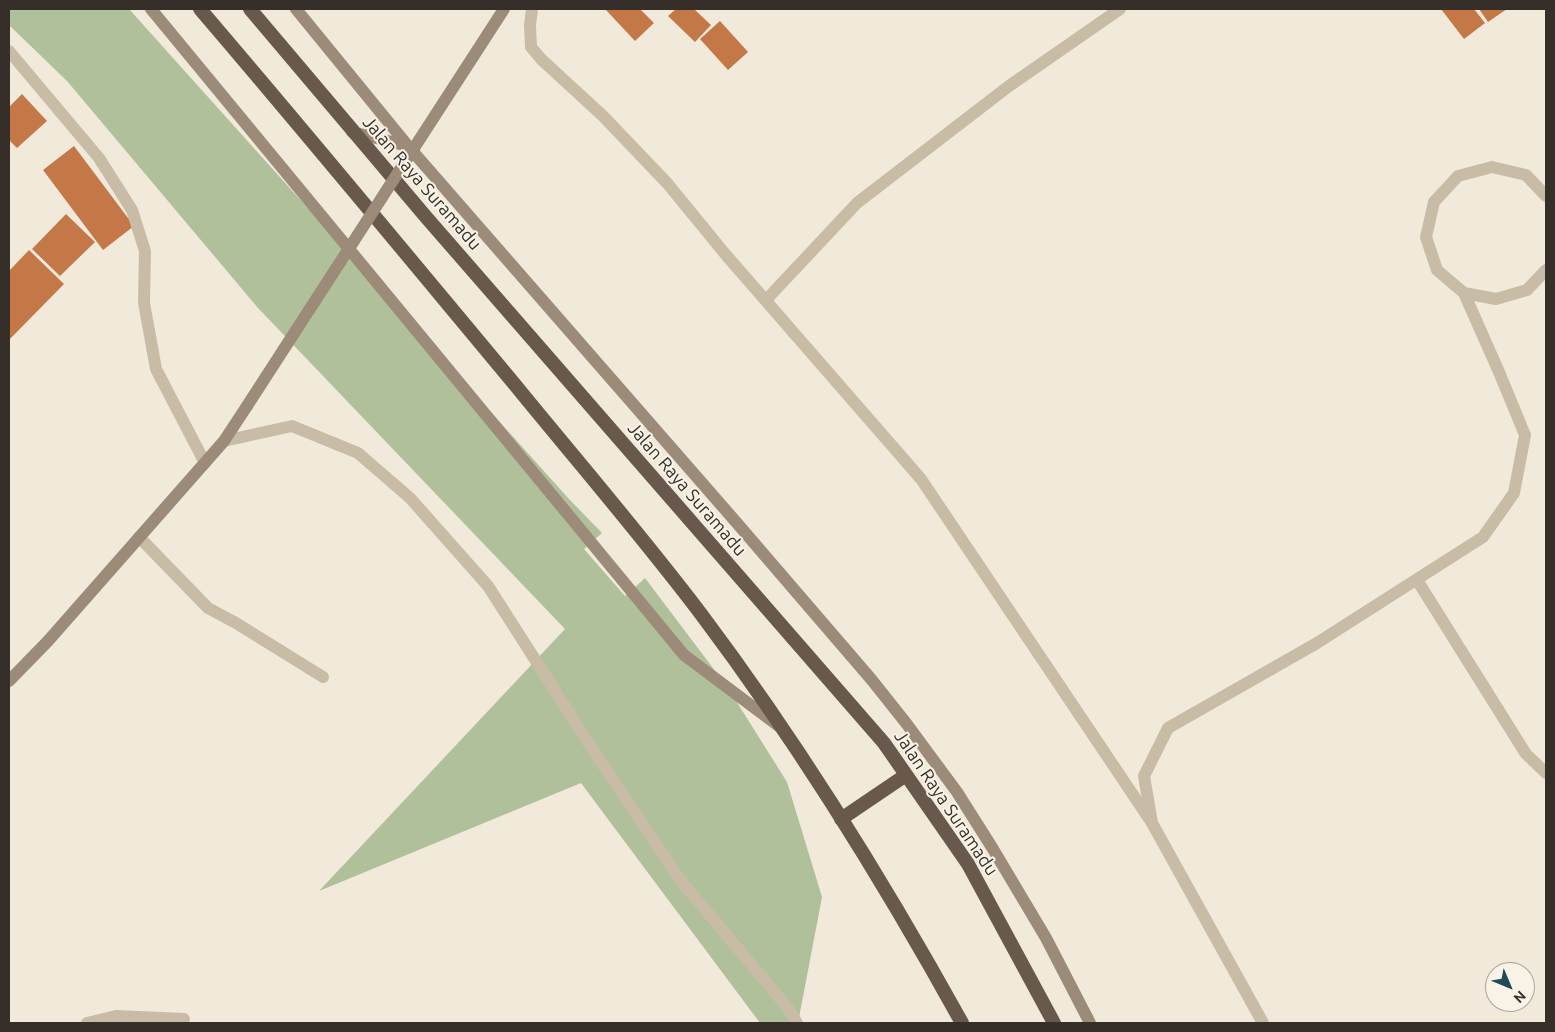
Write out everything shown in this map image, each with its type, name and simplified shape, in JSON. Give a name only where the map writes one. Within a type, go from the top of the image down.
[{"type":"highway","points":[[200,9],[324,154],[702,615],[782,729],[841,820],[914,937],[962,1023]]},
{"type":"highway","name":"Jalan Raya Suramadu","points":[[250,9],[352,132],[878,736],[968,864],[1054,1023]]},
{"type":"highway","points":[[841,820],[906,775]]},
{"type":"main road","points":[[151,9],[684,656],[782,729]]},
{"type":"main road","name":"Jalan Raya Suramadu","points":[[296,9],[408,146],[736,522],[871,679],[906,723],[957,792],[994,849],[1046,938],[1090,1023]]},
{"type":"main road","points":[[9,682],[48,641],[224,441],[504,9]]},
{"type":"main road","points":[[352,132],[408,146]]},
{"type":"street","points":[[532,9],[530,25],[531,47],[542,60],[603,116],[667,183],[921,479],[1152,823],[1263,1023]]},
{"type":"street","points":[[766,300],[857,203],[1009,86],[1120,9]]},
{"type":"street","points":[[9,50],[99,158],[132,210],[145,251],[144,303],[156,369],[205,462]]},
{"type":"street","points":[[1152,823],[1144,776],[1168,728],[1317,643],[1483,537],[1514,493],[1525,435],[1464,293],[1437,270],[1426,237],[1434,202],[1458,176],[1492,166],[1526,175],[1546,196]]},
{"type":"street","points":[[1464,293],[1496,299],[1527,290],[1546,270]]},
{"type":"street","points":[[224,441],[292,426],[358,453],[410,498],[488,586],[589,744],[681,881],[788,1008],[797,1023]]},
{"type":"street","points":[[139,537],[208,608],[236,622],[323,678]]},
{"type":"street","points":[[1417,580],[1526,754],[1546,773]]},
{"type":"street","points":[[87,1023],[116,1016],[184,1019]]},
{"type":"green space","points":[[9,9],[129,9],[569,499],[602,533],[584,549],[625,596],[645,578],[728,688],[787,782],[822,897],[798,1023],[760,1023],[581,783],[319,891],[565,629],[258,308],[67,81],[9,25]]},
{"type":"building","points":[[605,9],[640,9],[654,23],[635,41]]},
{"type":"building","points":[[676,9],[694,9],[711,25],[695,42],[668,16]]},
{"type":"building","points":[[1441,9],[1474,9],[1485,23],[1464,39]]},
{"type":"building","points":[[1479,9],[1507,9],[1488,22]]},
{"type":"building","points":[[720,21],[748,52],[728,70],[700,39]]},
{"type":"building","points":[[22,94],[47,121],[17,148],[9,140],[9,107]]},
{"type":"building","points":[[74,146],[134,226],[103,250],[43,170]]},
{"type":"building","points":[[66,214],[95,242],[60,276],[32,249]]},
{"type":"building","points":[[29,250],[64,284],[9,340],[9,271]]}]
